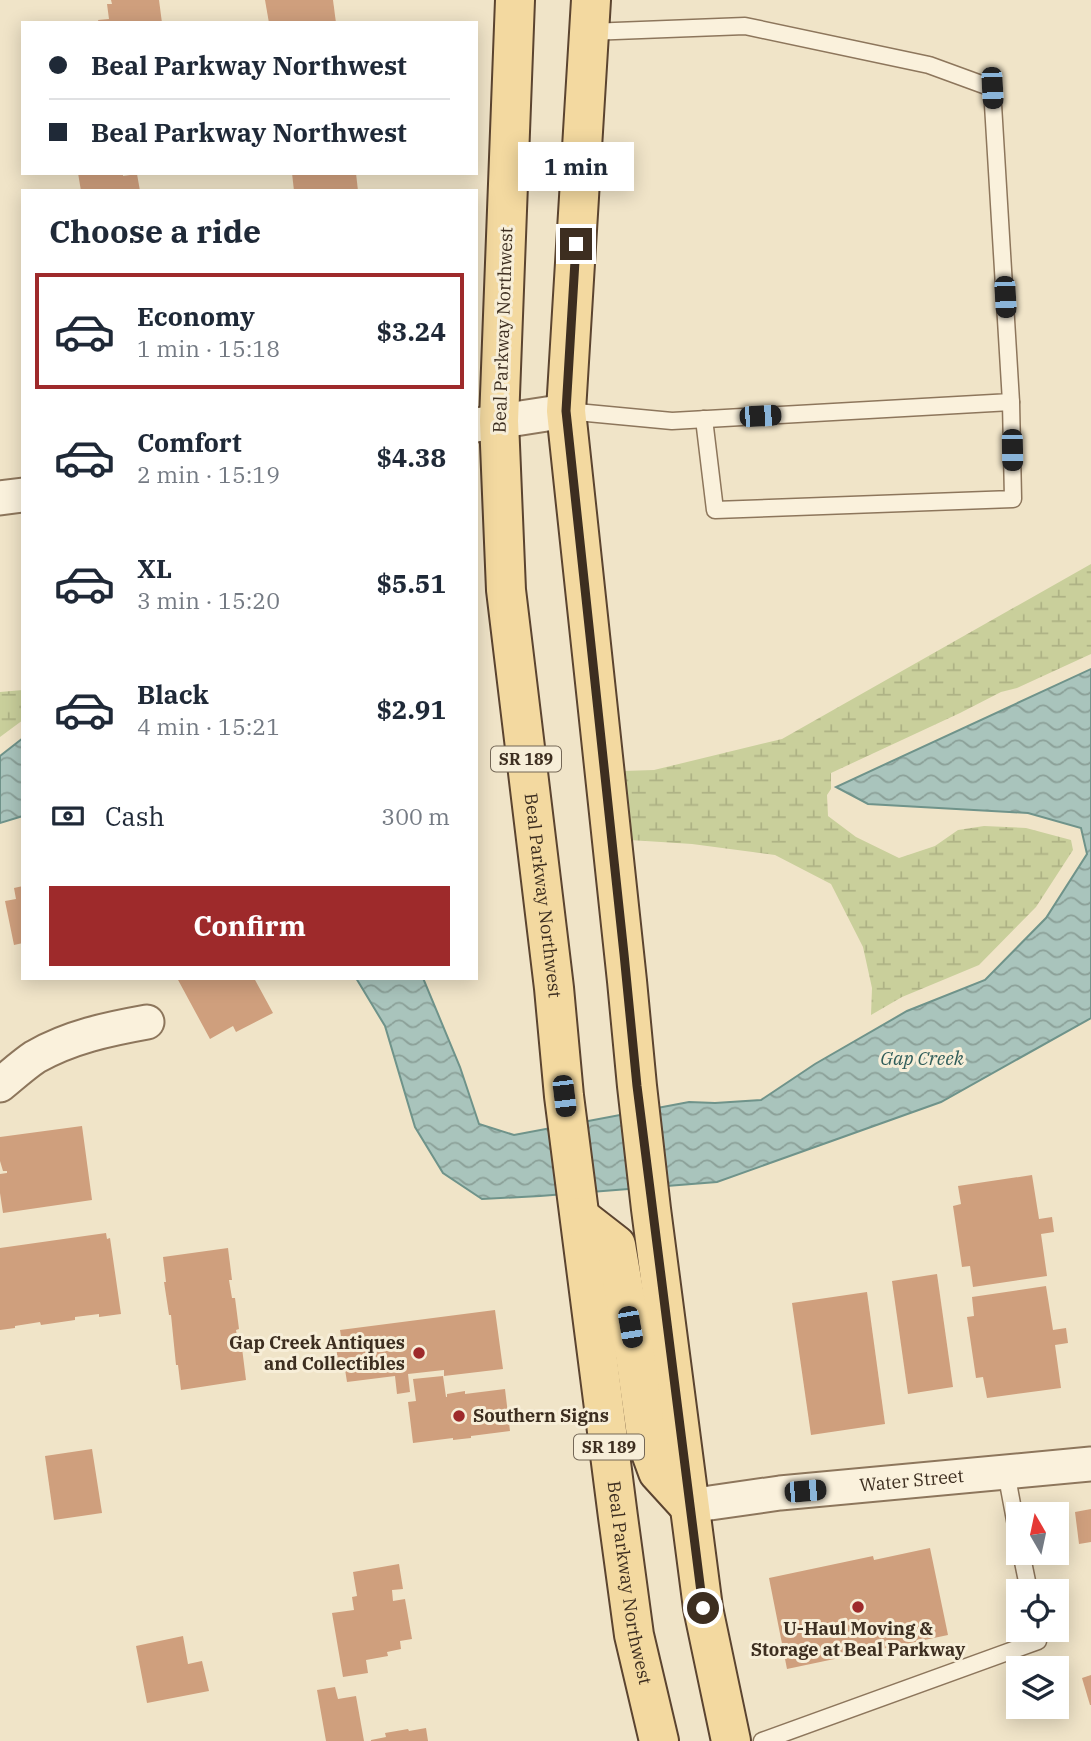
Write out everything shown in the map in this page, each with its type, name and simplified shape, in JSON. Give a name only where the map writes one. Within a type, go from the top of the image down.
[{"type":"main road","name":"Beal Parkway Northwest","points":[[515,0],[488,423],[554,988],[564,1096],[634,1635],[659,1741]]},
{"type":"main road","points":[[590,16],[566,411],[651,1209],[703,1608],[731,1741]]},
{"type":"main road","points":[[580,1217],[616,1245],[647,1442],[658,1472],[689,1506]]},
{"type":"street","points":[[488,423],[566,411]]},
{"type":"street","points":[[0,498],[21,495]]},
{"type":"street","points":[[0,1085],[34,1058],[69,1041],[147,1022]]},
{"type":"street","name":"Water Street","points":[[689,1506],[780,1493],[1091,1464]]},
{"type":"lane","points":[[590,16],[745,26],[929,65],[992,88],[1011,402],[1013,499],[715,510],[704,419]]},
{"type":"lane","points":[[566,411],[672,421],[1011,402]]},
{"type":"lane","points":[[1006,1472],[1012,1502]]},
{"type":"lane","points":[[762,1741],[1035,1642]]},
{"type":"green space","points":[[1091,564],[1091,654],[1017,688],[1001,692],[831,773],[831,789],[827,795],[828,816],[856,837],[899,858],[935,846],[958,830],[984,826],[1026,828],[1071,840],[1073,850],[1036,907],[979,965],[902,997],[871,1015],[872,988],[863,947],[831,884],[775,855],[692,844],[630,840],[623,771],[654,770],[782,739]]},
{"type":"green space","points":[[21,690],[21,721],[0,737],[0,692]]},
{"type":"water","name":"Gap Creek","points":[[1091,669],[1091,1018],[941,1102],[717,1182],[482,1199],[443,1173],[415,1127],[385,1026],[357,980],[424,980],[460,1067],[479,1124],[514,1135],[689,1102],[761,1100],[815,1064],[907,1011],[985,980],[1046,918],[1087,854],[1081,828],[1028,813],[868,804],[836,787]]},
{"type":"water","points":[[21,740],[21,817],[0,823],[0,756]]},
{"type":"building","points":[[111,0],[159,0],[162,21],[98,21],[109,19],[107,4],[112,4]]},
{"type":"building","points":[[265,0],[333,0],[336,21],[269,21]]},
{"type":"building","points":[[78,175],[137,175],[140,189],[81,189]]},
{"type":"building","points":[[292,175],[356,175],[358,189],[294,189]]},
{"type":"building","points":[[21,886],[21,943],[14,945],[5,901],[16,899],[14,888]]},
{"type":"building","points":[[178,980],[255,980],[273,1013],[236,1032],[233,1026],[210,1039]]},
{"type":"building","points":[[82,1126],[92,1200],[3,1213],[0,1174],[7,1171],[3,1171],[0,1161],[0,1137]]},
{"type":"building","points":[[1032,1175],[1039,1219],[1052,1217],[1054,1232],[1041,1234],[1047,1276],[973,1287],[970,1266],[962,1267],[953,1206],[961,1204],[958,1186]]},
{"type":"building","points":[[106,1233],[107,1239],[110,1238],[121,1314],[75,1317],[75,1320],[41,1325],[40,1322],[0,1330],[0,1248]]},
{"type":"building","points":[[228,1248],[232,1280],[229,1280],[232,1298],[235,1298],[239,1329],[236,1330],[239,1349],[242,1348],[246,1380],[181,1390],[164,1282],[163,1257]]},
{"type":"building","points":[[937,1274],[953,1387],[908,1394],[892,1281]]},
{"type":"building","points":[[1046,1286],[1053,1330],[1066,1328],[1068,1343],[1055,1345],[1061,1388],[987,1398],[983,1377],[976,1378],[967,1317],[974,1316],[972,1297]]},
{"type":"building","points":[[867,1292],[885,1424],[811,1435],[792,1303]]},
{"type":"building","name":"Gap Creek Antiques and Collectibles","points":[[495,1310],[503,1369],[444,1376],[444,1370],[408,1374],[410,1392],[397,1394],[395,1376],[347,1382],[344,1363],[338,1364],[336,1344],[342,1343],[340,1330]]},
{"type":"building","name":"Southern Signs","points":[[443,1376],[446,1397],[447,1394],[465,1391],[465,1394],[505,1389],[510,1431],[471,1438],[413,1443],[408,1402],[416,1401],[413,1379]]},
{"type":"building","points":[[92,1449],[102,1513],[54,1520],[45,1456]]},
{"type":"building","points":[[1091,1509],[1091,1542],[1079,1544],[1075,1512]]},
{"type":"building","name":"U-Haul Moving & Storage at Beal Parkway","points":[[930,1548],[948,1635],[787,1669],[769,1578],[873,1556],[874,1560]]},
{"type":"building","points":[[399,1564],[403,1589],[392,1590],[393,1601],[405,1599],[412,1639],[400,1641],[401,1649],[387,1652],[388,1656],[366,1660],[368,1673],[343,1677],[332,1613],[354,1610],[352,1597],[357,1596],[353,1572]]},
{"type":"building","points":[[183,1636],[188,1664],[202,1661],[209,1691],[147,1703],[136,1646]]},
{"type":"building","points":[[1091,1675],[1091,1705],[1090,1705],[1082,1678]]},
{"type":"building","points":[[335,1687],[338,1699],[356,1696],[364,1741],[326,1741],[317,1690]]},
{"type":"building","points":[[426,1728],[428,1741],[371,1741],[386,1737],[385,1733]]},
{"type":"place","name":"Gap Creek Antiques and Collectibles","points":[[419,1353]]},
{"type":"place","name":"Southern Signs","points":[[459,1416]]},
{"type":"place","name":"U-Haul Moving & Storage at Beal Parkway","points":[[858,1607]]},
{"type":"route","points":[[576,244],[566,411],[651,1209],[703,1608]]}]
